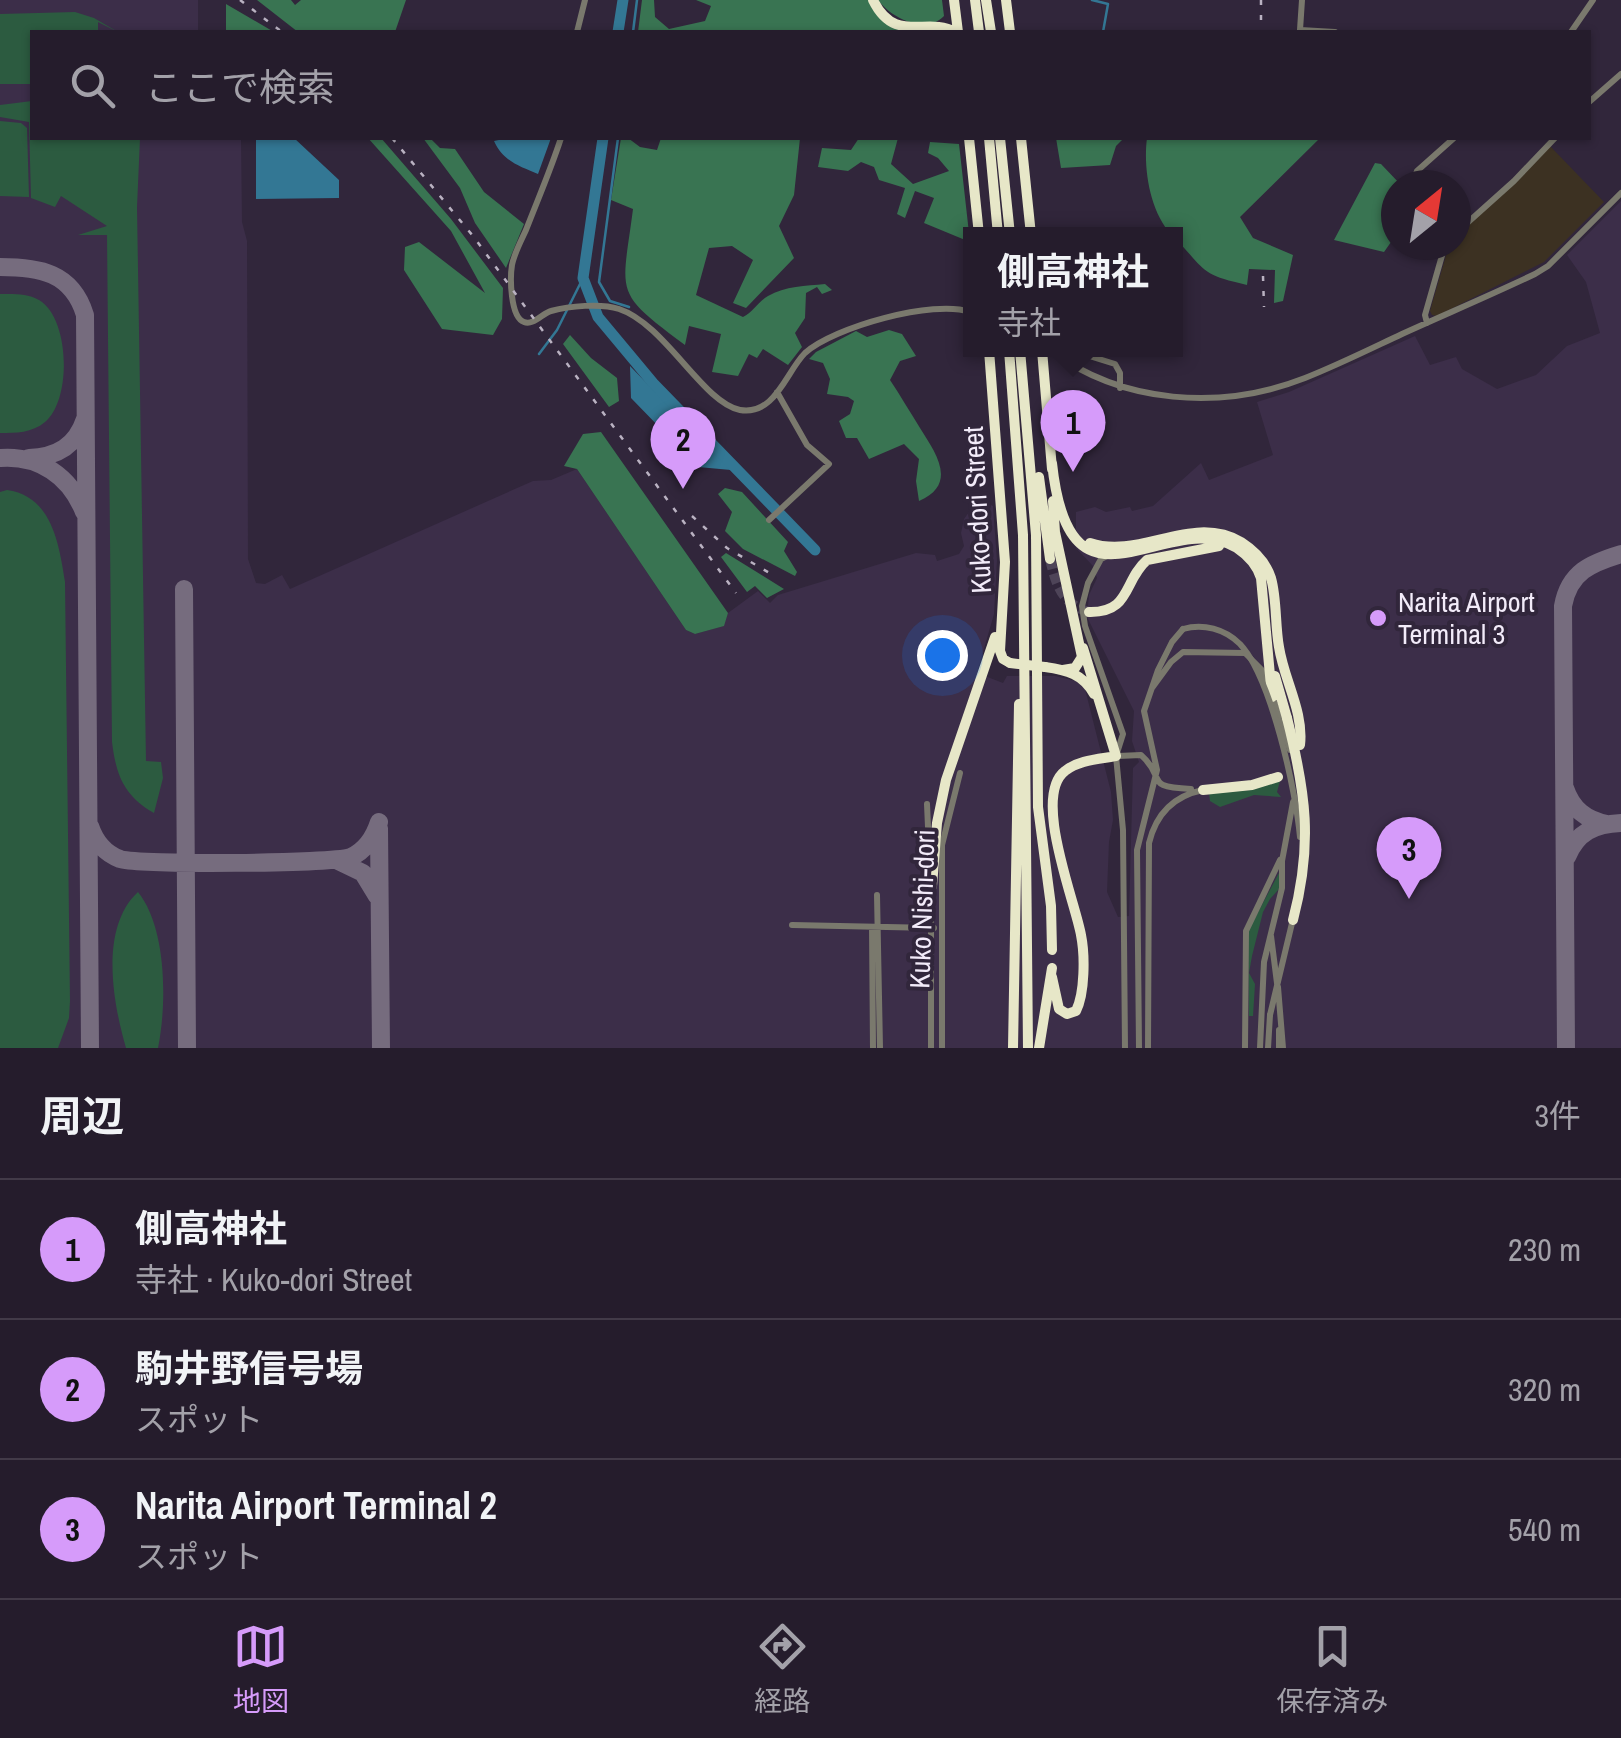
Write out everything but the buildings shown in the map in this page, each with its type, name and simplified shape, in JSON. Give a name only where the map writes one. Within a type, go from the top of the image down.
[{"type":"highway","points":[[873,0],[882,14],[898,25],[934,30]]},
{"type":"highway","points":[[975,0],[978,30]]},
{"type":"highway","points":[[986,0],[991,30]]},
{"type":"highway","points":[[1006,0],[1010,30]]},
{"type":"highway","points":[[969,140],[978,227]]},
{"type":"highway","points":[[989,140],[997,227]]},
{"type":"highway","points":[[1000,140],[1009,227]]},
{"type":"highway","points":[[1021,140],[1030,227]]},
{"type":"highway","name":"Kuko-dori Street","points":[[990,357],[1004,581],[1000,651],[1010,663],[1063,670]]},
{"type":"highway","points":[[1016,357],[1023,535],[1028,1048]]},
{"type":"highway","points":[[1017,357],[1050,560]]},
{"type":"highway","points":[[1017,357],[1036,535],[1038,807],[1051,906],[1052,950]]},
{"type":"highway","points":[[1043,357],[1055,532],[1082,657],[1075,668],[1063,670]]},
{"type":"highway","points":[[1052,463],[1060,510],[1068,527],[1087,547],[1110,554],[1200,539],[1220,541],[1252,561],[1276,621]]},
{"type":"highway","points":[[1068,527],[1088,542],[1111,547],[1200,531],[1228,535],[1250,548],[1266,568],[1273,590],[1282,662],[1299,719],[1300,745]]},
{"type":"highway","points":[[1088,612],[1105,611],[1119,603],[1138,568],[1152,557],[1211,546],[1238,549]]},
{"type":"highway","points":[[1261,578],[1272,697]]},
{"type":"highway","points":[[932,886],[937,823],[946,780],[988,661],[1004,581]]},
{"type":"highway","points":[[1013,1048],[1018,708],[1024,628]]},
{"type":"highway","points":[[1076,628],[1116,756]]},
{"type":"highway","points":[[1265,642],[1301,773],[1308,828],[1306,866],[1293,920]]},
{"type":"highway","points":[[1063,670],[1081,677],[1092,689],[1116,756]]},
{"type":"highway","points":[[1039,1048],[1052,973],[1059,1009],[1067,1014],[1076,1011],[1080,1000],[1081,934],[1057,842],[1055,785],[1060,774],[1070,767],[1116,756]]},
{"type":"highway","points":[[1202,790],[1252,785],[1278,777]]},
{"type":"street","points":[[578,30],[585,0]]},
{"type":"street","points":[[1300,30],[1302,0]]},
{"type":"street","points":[[1572,30],[1593,0]]},
{"type":"street","points":[[1591,100],[1621,74]]},
{"type":"street","points":[[559,140],[512,264],[512,300],[519,318],[530,323],[548,311],[604,307],[637,318],[726,404],[746,411],[766,404],[806,353],[855,327],[937,307],[963,311]]},
{"type":"street","points":[[1418,170],[1452,140]]},
{"type":"street","points":[[1471,219],[1514,182],[1553,140]]},
{"type":"street","points":[[1061,357],[1091,377],[1120,388],[1182,398],[1244,394],[1302,380],[1548,266],[1621,193]]},
{"type":"street","points":[[1427,323],[1425,315],[1441,260]]},
{"type":"street","points":[[1092,357],[1115,364],[1120,372],[1120,388]]},
{"type":"street","points":[[769,520],[829,464],[807,445],[778,392]]},
{"type":"street","points":[[1110,554],[1101,560],[1088,583],[1082,606],[1085,626],[1122,728],[1123,739],[1116,756],[1123,808],[1125,1048]]},
{"type":"street","points":[[1139,1048],[1138,850],[1156,764],[1144,710],[1172,642],[1183,630],[1205,627],[1232,637],[1248,655],[1285,755],[1298,818],[1300,871],[1293,920],[1272,999],[1264,1048]]},
{"type":"street","points":[[1152,688],[1183,652],[1236,651],[1256,661],[1289,747],[1295,784],[1282,888],[1261,985],[1264,1048]]},
{"type":"street","points":[[1116,756],[1141,755],[1155,780],[1165,788],[1202,790]]},
{"type":"street","name":"Kuko Nishi-dori","points":[[930,1048],[942,845],[960,773]]},
{"type":"street","points":[[1148,1048],[1148,843],[1168,806],[1184,795],[1202,790]]},
{"type":"street","name":"Kuko Nishi-dori","points":[[927,804],[926,846],[936,928],[942,1048]]},
{"type":"street","points":[[1245,1048],[1246,931],[1284,849]]},
{"type":"street","points":[[877,894],[877,1048]]},
{"type":"street","points":[[792,924],[936,928]]},
{"type":"street","points":[[1270,934],[1281,1048]]},
{"type":"street","points":[[1277,981],[1283,1016],[1281,1048]]},
{"type":"shaded area","points":[[0,0],[198,0],[198,30],[30,30],[30,140],[241,140],[242,222],[247,241],[248,559],[256,583],[265,584],[282,575],[290,589],[533,481],[551,480],[577,469],[686,630],[695,634],[723,626],[728,613],[758,591],[770,603],[778,595],[916,553],[935,555],[937,561],[959,554],[964,546],[961,533],[972,508],[970,504],[987,503],[993,506],[997,560],[994,614],[977,673],[1003,683],[1007,676],[1055,676],[1076,681],[1085,689],[1111,792],[1113,820],[1107,892],[1118,917],[1129,916],[1133,768],[1139,762],[1132,741],[1134,711],[1087,617],[1089,595],[1097,578],[1093,566],[1076,548],[1076,512],[1095,507],[1106,512],[1153,506],[1201,463],[1209,480],[1273,455],[1257,402],[1289,392],[1415,336],[1430,365],[1456,357],[1462,369],[1497,389],[1536,375],[1567,346],[1600,333],[1586,282],[1567,255],[1621,201],[1621,1048],[0,1048]]},
{"type":"shaded area","points":[[1550,146],[1604,202],[1544,262],[1437,316],[1432,315],[1445,260],[1471,260],[1471,222]]},
{"type":"green space","points":[[257,0],[291,0],[295,5],[301,0],[406,0],[396,30],[295,30]]},
{"type":"green space","points":[[642,0],[654,0],[655,17],[669,29],[705,21],[711,6],[696,0],[869,0],[901,30],[638,30]]},
{"type":"green space","points":[[878,0],[942,0],[944,16],[928,24],[909,22],[891,13]]},
{"type":"green space","points":[[226,4],[271,30],[226,30]]},
{"type":"green space","points":[[75,12],[94,18],[115,30],[98,22],[98,30],[30,30],[30,84],[0,84],[0,14]]},
{"type":"green space","points":[[30,101],[30,140],[140,140],[137,207],[146,761],[161,762],[163,778],[154,813],[123,784],[112,742],[107,235],[78,235],[107,226],[61,196],[55,207],[31,198],[29,122],[0,117],[0,105]]},
{"type":"green space","points":[[0,121],[21,123],[27,128],[29,197],[0,196]]},
{"type":"green space","points":[[370,140],[383,140],[451,219],[503,288],[502,319],[493,335],[442,329],[404,270],[405,247],[419,242],[485,293],[451,231]]},
{"type":"green space","points":[[424,140],[432,140],[440,148],[455,149],[484,192],[524,224],[506,268],[475,223],[460,188]]},
{"type":"green space","points":[[621,140],[657,150],[660,140],[800,140],[794,195],[779,226],[794,258],[746,308],[733,303],[753,260],[732,246],[709,248],[696,295],[743,317],[775,293],[825,284],[832,290],[822,294],[817,287],[806,293],[805,318],[795,333],[802,347],[788,365],[763,349],[757,358],[749,354],[738,376],[712,372],[721,334],[689,326],[685,345],[645,313],[634,301],[625,276],[633,209],[611,200]]},
{"type":"green space","points":[[858,140],[897,140],[891,164],[913,184],[949,171],[928,153],[930,142],[959,144],[968,227],[963,227],[963,239],[924,223],[934,198],[915,191],[905,218],[897,214],[905,188],[879,180],[874,167],[861,162],[848,171],[818,167],[822,148],[851,150]]},
{"type":"green space","points":[[1056,140],[1122,140],[1110,165],[1061,168]]},
{"type":"green space","points":[[1147,140],[1318,140],[1240,217],[1253,238],[1293,255],[1283,301],[1274,303],[1275,270],[1249,269],[1247,285],[1220,278],[1200,265],[1183,247],[1183,227],[1166,227],[1158,214],[1146,163]]},
{"type":"green space","points":[[1375,163],[1381,164],[1387,170],[1381,170],[1381,251],[1334,240]]},
{"type":"green space","points":[[0,294],[39,300],[57,324],[62,341],[63,378],[54,411],[40,426],[24,432],[0,433]]},
{"type":"green space","points":[[889,330],[902,334],[916,356],[900,361],[890,380],[932,447],[940,467],[938,486],[919,501],[919,459],[904,444],[869,459],[857,438],[846,438],[839,421],[850,414],[854,401],[827,394],[830,379],[823,363],[809,359],[856,331],[867,337]]},
{"type":"green space","points":[[570,335],[617,378],[619,401],[609,407],[563,344]]},
{"type":"green space","points":[[601,432],[728,613],[724,626],[695,634],[686,630],[577,469],[564,466],[583,434]]},
{"type":"green space","points":[[725,488],[742,492],[788,542],[784,551],[797,572],[795,576],[743,549],[725,531],[732,512],[718,494]]},
{"type":"green space","points":[[0,492],[22,494],[44,512],[56,538],[65,582],[70,1001],[69,1018],[58,1048],[0,1048]]},
{"type":"green space","points":[[726,553],[784,589],[767,598],[755,586],[747,592],[721,557]]},
{"type":"green space","points":[[1280,781],[1277,792],[1281,797],[1254,795],[1220,807],[1210,801],[1209,793],[1251,790]]},
{"type":"green space","points":[[1279,873],[1279,889],[1263,912],[1252,956],[1249,973],[1255,984],[1253,1016],[1249,1016],[1248,931]]},
{"type":"green space","points":[[138,892],[155,925],[162,967],[163,1010],[158,1048],[126,1048],[114,988],[118,925]]},
{"type":"water","points":[[256,140],[296,140],[339,180],[339,198],[256,199]]},
{"type":"water","points":[[550,140],[538,174],[512,162],[494,141]]},
{"type":"water","points":[[630,366],[731,470],[698,467],[631,398]]},
{"type":"waterway","points":[[618,30],[623,0]]},
{"type":"waterway","points":[[633,30],[637,0]]},
{"type":"waterway","points":[[1092,0],[1108,4],[1103,30]]},
{"type":"waterway","points":[[603,140],[583,278],[598,317],[653,383],[815,550]]},
{"type":"waterway","points":[[618,140],[599,282],[610,301],[629,307]]},
{"type":"waterway","points":[[539,354],[557,330],[583,278]]},
{"type":"taxiway","points":[[0,267],[28,268],[63,281],[72,289],[85,315],[90,1048]]},
{"type":"taxiway","points":[[29,458],[64,448],[85,419]]},
{"type":"taxiway","points":[[0,458],[28,460],[51,470],[70,488],[84,512]]},
{"type":"taxiway","points":[[1566,1048],[1563,606],[1576,577],[1600,561],[1621,554]]},
{"type":"taxiway","points":[[184,589],[187,1048]]},
{"type":"taxiway","points":[[1565,788],[1581,812],[1607,824]]},
{"type":"taxiway","points":[[90,826],[101,846],[120,859],[236,863],[351,857],[369,843],[379,822]]},
{"type":"taxiway","points":[[1567,857],[1576,841],[1588,831],[1621,823]]},
{"type":"taxiway","points":[[379,828],[381,1048]]},
{"type":"taxiway","points":[[336,860],[363,873],[377,896]]},
{"type":"tunnel","points":[[1050,559],[1066,599],[1089,612]]},
{"type":"railway","points":[[240,0],[279,30]]},
{"type":"railway","points":[[1261,0],[1261,30]]},
{"type":"railway","points":[[394,140],[473,236],[736,593]]},
{"type":"railway","points":[[1263,276],[1264,307]]},
{"type":"railway","points":[[692,516],[727,548],[773,575]]},
{"type":"place","name":"側高神社","points":[[1073,472]]},
{"type":"place","name":"駒井野信号場","points":[[683,489]]},
{"type":"place","name":"Narita Airport Terminal 3","points":[[1378,618]]},
{"type":"place","name":"Narita Airport Terminal 2","points":[[1409,899]]}]
